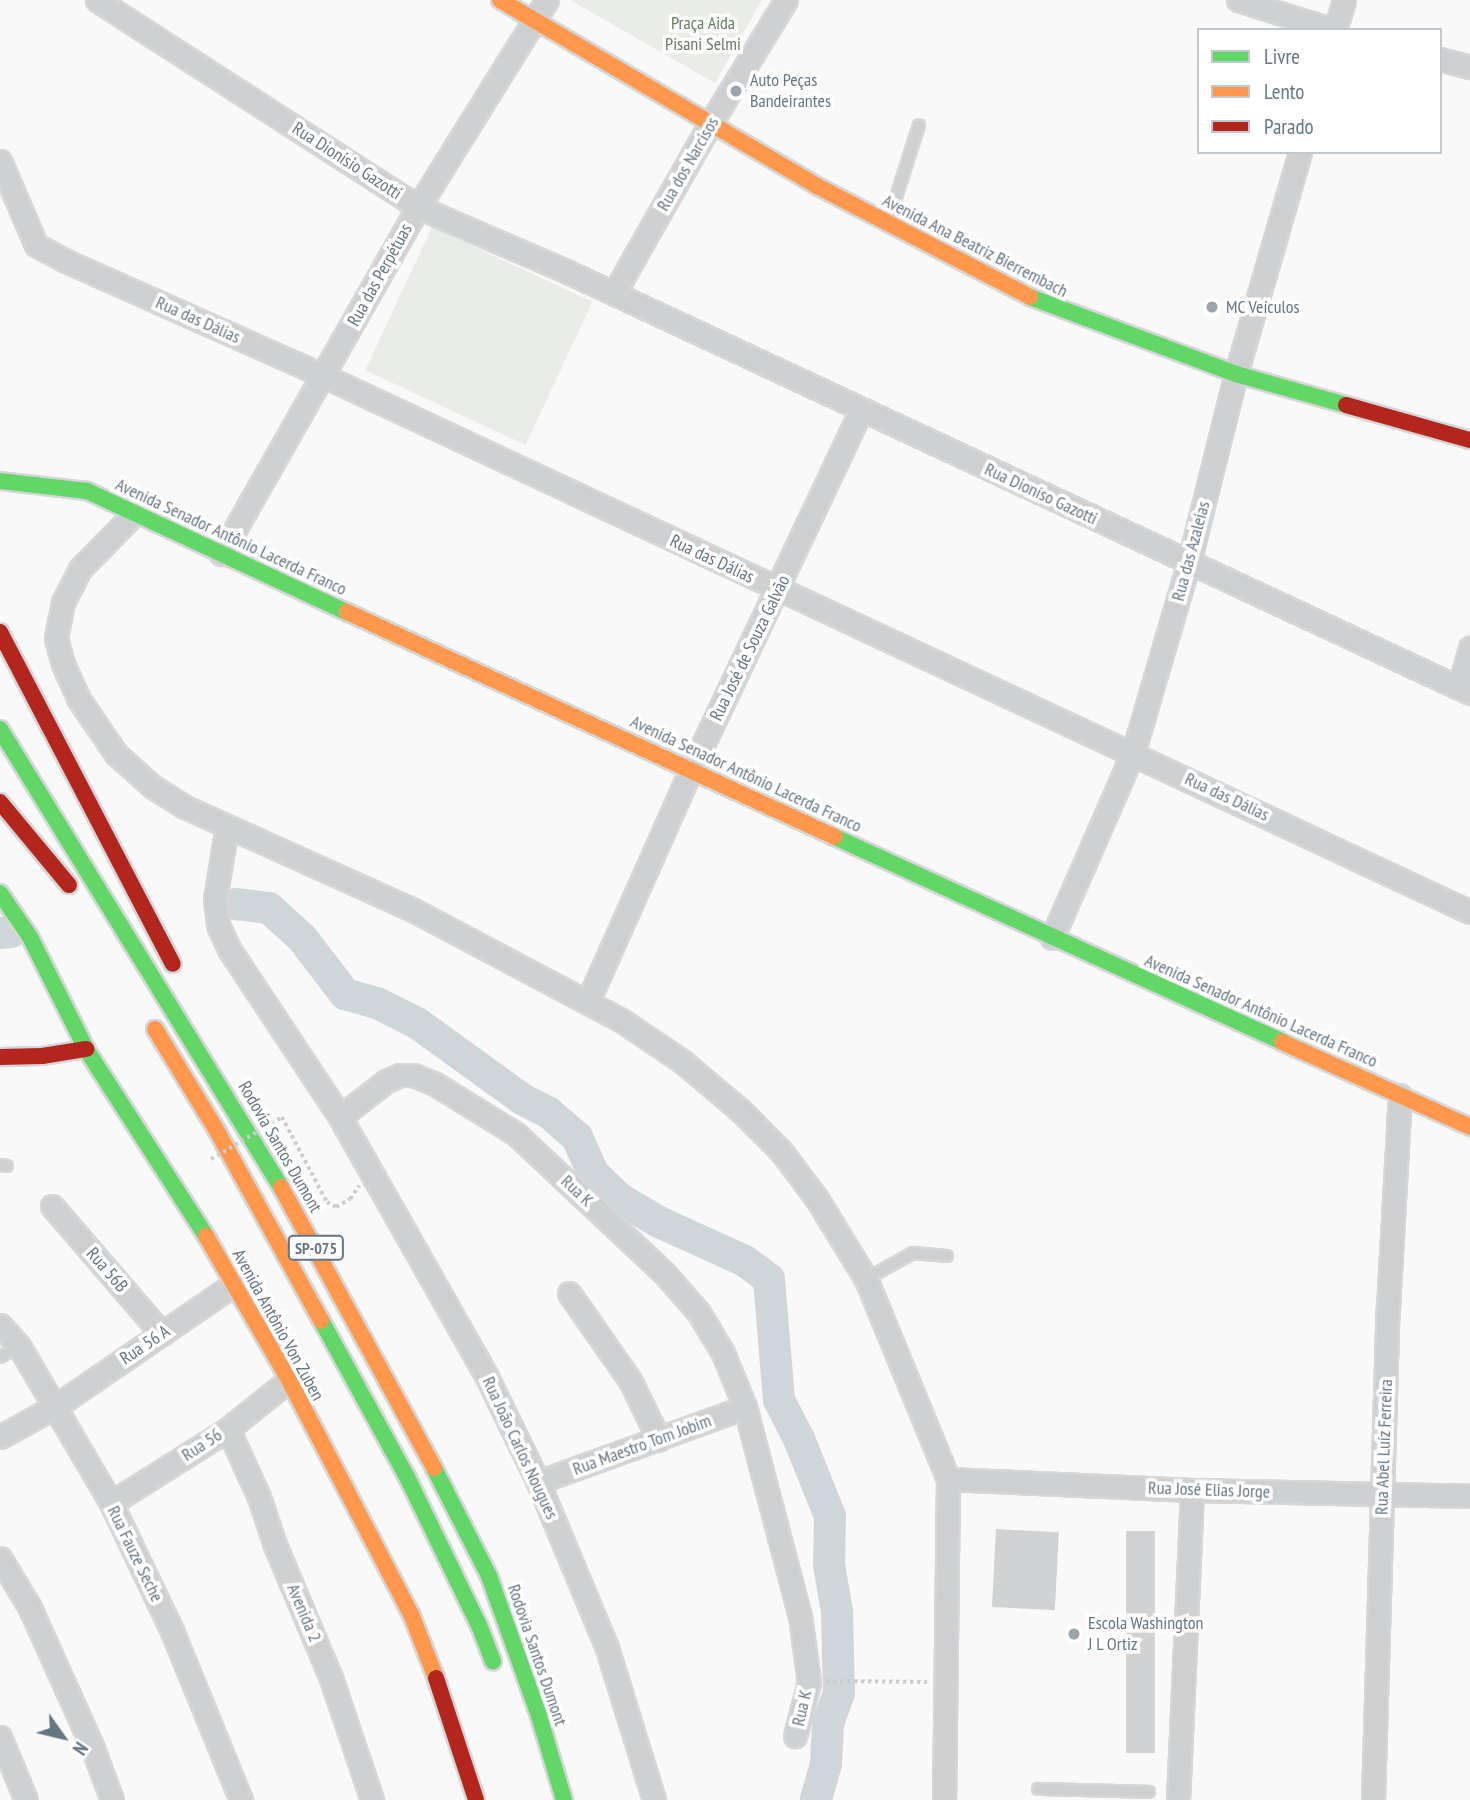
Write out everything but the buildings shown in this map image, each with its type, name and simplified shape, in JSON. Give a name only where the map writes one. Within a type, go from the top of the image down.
[{"type":"main road","name":"Avenida Ana Beatriz Bierrembach","points":[[500,0],[545,7],[817,186],[995,281],[1065,313],[1241,361],[1470,440]]},
{"type":"main road","name":"Avenida Ana Beatriz Bierrembach","points":[[696,96],[714,117],[891,213],[1006,271],[1072,298],[1180,335]]},
{"type":"main road","name":"Avenida Senador Antônio Lacerda Franco","points":[[0,481],[87,491],[1052,938],[1470,1127]]},
{"type":"main road","points":[[0,632],[180,980]]},
{"type":"main road","name":"Rodovia Santos Dumont","points":[[0,729],[239,1113],[298,1214],[489,1576],[539,1716],[564,1800]]},
{"type":"main road","points":[[3,795],[72,891]]},
{"type":"main road","name":"Avenida Antônio Von Zuben","points":[[0,892],[30,937],[86,1049],[234,1284],[289,1380],[411,1614],[444,1699],[476,1800]]},
{"type":"main road","name":"SP-075","points":[[146,1014],[217,1131],[401,1465],[480,1625],[498,1674]]},
{"type":"main road","points":[[196,1017],[239,1113]]},
{"type":"main road","points":[[0,1058],[86,1049]]},
{"type":"street","name":"Rua Dionísio Gazotti","points":[[97,0],[418,207],[614,293]]},
{"type":"street","name":"Rua dos Narcisos","points":[[614,293],[714,117],[786,0]]},
{"type":"street","points":[[1238,0],[1328,28]]},
{"type":"street","points":[[1335,28],[1344,0]]},
{"type":"street","name":"Rua das Perpétuas","points":[[221,554],[418,207],[545,7]]},
{"type":"street","points":[[1442,60],[1470,67]]},
{"type":"street","name":"Rua das Azaleias","points":[[1052,938],[1133,753],[1189,562],[1241,361],[1299,154]]},
{"type":"street","name":"Rua das Dálias","points":[[0,161],[36,245],[324,376],[1470,912]]},
{"type":"street","name":"Rua Dioníso Gazotti","points":[[614,293],[861,411],[1465,690]]},
{"type":"street","name":"Rua José de Souza Galvão","points":[[588,1001],[691,770],[861,411]]},
{"type":"street","points":[[134,514],[80,569],[63,602],[56,638],[63,664],[78,698],[116,754],[153,787],[227,826],[413,910],[588,1001],[683,1062],[741,1111],[780,1151],[817,1199],[866,1279],[948,1479],[944,1800]]},
{"type":"street","points":[[1465,690],[1470,648]]},
{"type":"street","points":[[227,826],[215,899],[218,925],[229,949],[340,1118]]},
{"type":"street","name":"Rua K","points":[[340,1118],[386,1081],[400,1075],[413,1075],[435,1084],[516,1134],[665,1274],[699,1313],[723,1353],[745,1407],[807,1651],[808,1682],[795,1736]]},
{"type":"street","name":"Rua Abel Luíz Ferreira","points":[[1373,1800],[1388,1308],[1400,1095]]},
{"type":"street","name":"Rua João Carlos Nougues","points":[[340,1118],[487,1377],[538,1482],[607,1648],[654,1800]]},
{"type":"street","name":"Rua 56B","points":[[52,1206],[162,1334]]},
{"type":"street","name":"Rua 56 A","points":[[0,1437],[56,1406],[234,1284]]},
{"type":"street","points":[[569,1293],[631,1382],[659,1440]]},
{"type":"street","name":"Rua Fauze Seche","points":[[0,1325],[19,1346],[111,1503],[172,1630],[241,1800]]},
{"type":"street","name":"Rua 56","points":[[111,1503],[228,1429],[289,1380]]},
{"type":"street","name":"Rua Maestro Tom Jobim","points":[[538,1482],[745,1407]]},
{"type":"street","name":"Avenida 2","points":[[228,1429],[259,1497],[275,1545],[331,1678],[372,1800]]},
{"type":"street","name":"Rua José Elias Jorge","points":[[948,1479],[1192,1490],[1470,1496]]},
{"type":"street","points":[[1178,1800],[1192,1490]]},
{"type":"street","points":[[0,1558],[30,1608],[92,1746],[112,1800]]},
{"type":"street","points":[[0,1737],[26,1800]]},
{"type":"lane","points":[[891,213],[919,125]]},
{"type":"lane","points":[[866,1279],[913,1253],[947,1256]]},
{"type":"lane","points":[[0,1357],[19,1346]]},
{"type":"lane","points":[[1038,1790],[1149,1792]]},
{"type":"path","points":[[211,1159],[282,1117],[327,1202],[336,1207],[350,1199],[371,1170]]},
{"type":"path","points":[[832,1681],[946,1682]]},
{"type":"green space","name":"Praça Aida Pisani Selmi","points":[[570,0],[762,0],[715,83]]},
{"type":"green space","points":[[432,227],[592,302],[526,445],[365,370]]},
{"type":"waterway","points":[[236,904],[269,908],[302,938],[345,994],[377,1003],[417,1023],[522,1099],[549,1113],[577,1137],[593,1173],[620,1199],[659,1222],[745,1261],[769,1279],[779,1400],[799,1439],[830,1516],[829,1565],[837,1612],[839,1693],[828,1723],[826,1764],[816,1800]]},
{"type":"waterway","points":[[0,933],[11,932]]},
{"type":"traffic: fast","points":[[1030,297],[1236,374],[1346,405]]},
{"type":"traffic: fast","points":[[0,481],[87,491],[347,612]]},
{"type":"traffic: fast","points":[[0,729],[281,1187]]},
{"type":"traffic: fast","points":[[835,837],[1282,1042]]},
{"type":"traffic: fast","points":[[0,893],[30,937],[86,1049],[206,1236]]},
{"type":"traffic: fast","points":[[321,1320],[407,1477],[479,1625],[493,1661]]},
{"type":"traffic: fast","points":[[434,1468],[489,1576],[539,1716],[564,1800]]},
{"type":"traffic: slow","points":[[500,0],[817,186],[1030,297]]},
{"type":"traffic: slow","points":[[347,612],[835,837]]},
{"type":"traffic: slow","points":[[155,1029],[217,1131],[321,1320]]},
{"type":"traffic: slow","points":[[1282,1042],[1470,1127]]},
{"type":"traffic: slow","points":[[281,1187],[434,1468]]},
{"type":"traffic: slow","points":[[206,1236],[289,1380],[411,1614],[436,1678]]},
{"type":"traffic: jam","points":[[1346,405],[1470,440]]},
{"type":"traffic: jam","points":[[0,632],[173,964]]},
{"type":"traffic: jam","points":[[0,802],[69,885]]},
{"type":"traffic: jam","points":[[0,1057],[42,1056],[86,1049]]},
{"type":"traffic: jam","points":[[436,1678],[476,1800]]},
{"type":"place","name":"Auto Peças Bandeirantes","points":[[736,91]]},
{"type":"place","name":"MC Veículos","points":[[1212,307]]},
{"type":"place","name":"Escola Washington J L Ortiz","points":[[1074,1634]]}]
